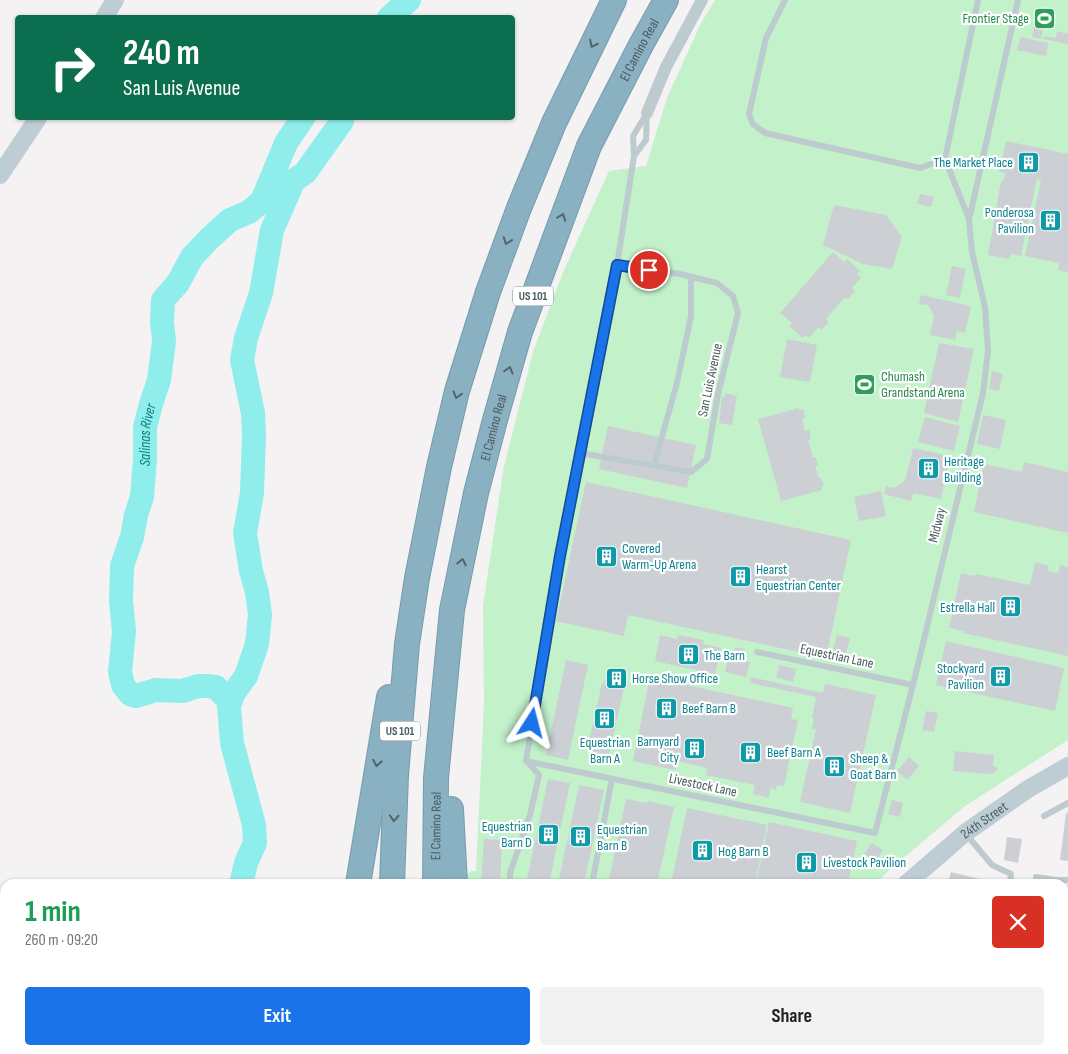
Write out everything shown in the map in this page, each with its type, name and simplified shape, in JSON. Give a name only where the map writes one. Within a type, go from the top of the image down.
[{"type":"highway","name":"US 101","points":[[392,879],[396,775],[407,644],[416,578],[439,466],[457,391],[488,292],[519,208],[554,123],[614,0]]},
{"type":"highway","name":"El Camino Real","points":[[435,879],[436,778],[452,610],[478,484],[520,332],[589,146],[640,45],[666,0]]},
{"type":"highway","points":[[359,879],[392,680],[416,578]]},
{"type":"highway","points":[[452,610],[451,824],[454,879]]},
{"type":"main road","points":[[106,15],[115,0]]},
{"type":"main road","points":[[0,175],[37,120]]},
{"type":"main road","name":"24th Street","points":[[912,879],[965,833],[1028,789],[1066,768]]},
{"type":"street","points":[[647,114],[666,67],[702,0]]},
{"type":"lane","points":[[785,0],[766,38],[749,114],[753,124],[765,133],[920,168],[945,159]]},
{"type":"lane","points":[[970,220],[945,159],[978,0]]},
{"type":"lane","points":[[970,220],[1018,0]]},
{"type":"lane","points":[[510,879],[510,873],[530,814],[540,775],[526,761],[560,556],[617,265],[634,156],[633,136],[647,114]]},
{"type":"lane","points":[[634,156],[646,140],[647,114]]},
{"type":"lane","name":"Midway","points":[[875,834],[913,686],[983,393],[988,351],[985,307],[972,252],[970,220]]},
{"type":"lane","name":"San Luis Avenue","points":[[580,453],[691,472],[707,459],[718,394],[738,313],[733,296],[717,283],[617,265]]},
{"type":"lane","points":[[654,466],[677,383],[690,316],[691,277]]},
{"type":"lane","name":"Equestrian Lane","points":[[757,652],[913,686]]},
{"type":"lane","name":"Livestock Lane","points":[[526,761],[875,834]]},
{"type":"lane","points":[[593,879],[612,778]]},
{"type":"lane","points":[[1044,816],[1068,803]]},
{"type":"lane","points":[[965,833],[992,865],[1011,874],[1010,879]]},
{"type":"lane","points":[[1036,876],[1051,879]]},
{"type":"green space","points":[[715,0],[1068,0],[1068,740],[965,806],[881,879],[465,879],[465,876],[471,871],[476,871],[484,704],[483,606],[504,466],[533,352],[564,270],[609,171],[646,166],[667,98],[701,23]]},
{"type":"building","points":[[1034,27],[1043,29],[1041,39],[1032,37]]},
{"type":"building","points":[[1057,31],[1068,34],[1068,44],[1043,39],[1044,36],[1056,38]]},
{"type":"building","points":[[1020,37],[1048,43],[1046,56],[1017,50]]},
{"type":"building","points":[[1006,141],[1068,154],[1068,272],[1058,270],[1059,263],[1025,256],[1041,180],[1037,179],[1021,256],[1011,254],[1009,259],[988,255],[1001,181],[1003,181],[1006,173],[999,172]]},
{"type":"building","points":[[920,194],[934,197],[931,207],[917,204]]},
{"type":"building","points":[[834,205],[886,215],[902,237],[892,269],[863,264],[823,245]]},
{"type":"building","points":[[833,252],[844,262],[847,259],[860,271],[857,274],[861,278],[852,288],[855,291],[848,299],[845,297],[826,319],[829,322],[821,330],[818,327],[809,338],[806,335],[803,338],[789,326],[792,323],[780,313]]},
{"type":"building","points":[[952,266],[966,269],[960,298],[946,295]]},
{"type":"building","points":[[921,295],[971,306],[965,333],[957,331],[955,340],[930,335],[934,316],[928,305],[919,304]]},
{"type":"building","points":[[787,339],[817,345],[810,382],[780,377]]},
{"type":"building","points":[[939,343],[974,349],[958,422],[924,413]]},
{"type":"building","points":[[992,371],[1003,374],[999,391],[989,389]]},
{"type":"building","points":[[725,393],[737,396],[732,425],[719,423],[722,397],[724,398]]},
{"type":"building","points":[[799,408],[799,410],[803,409],[805,418],[802,419],[805,431],[809,430],[811,439],[808,440],[813,457],[816,457],[818,466],[815,466],[824,487],[821,487],[822,490],[781,501],[758,419]]},
{"type":"building","points":[[983,415],[1006,420],[1000,449],[977,444]]},
{"type":"building","points":[[925,417],[960,426],[954,451],[918,442]]},
{"type":"building","points":[[608,426],[696,445],[687,488],[599,469]]},
{"type":"building","name":"Heritage Building","points":[[913,448],[950,456],[941,499],[913,493],[911,501],[884,494],[886,486],[894,488],[905,481]]},
{"type":"building","points":[[1024,462],[1068,472],[1068,533],[974,512],[984,464],[1022,472]]},
{"type":"building","name":"Hearst Equestrian Center","points":[[586,482],[851,540],[826,658],[628,615],[624,636],[556,621]]},
{"type":"building","points":[[881,491],[886,516],[859,521],[854,497]]},
{"type":"building","name":"Estrella Hall","points":[[1035,562],[1049,566],[1048,571],[1058,573],[1060,565],[1068,567],[1068,656],[963,633],[963,631],[949,628],[961,573],[975,576],[976,574],[1030,585]]},
{"type":"building","name":"The Barn","points":[[660,635],[677,639],[678,635],[704,640],[703,644],[721,648],[715,674],[655,661]]},
{"type":"building","points":[[837,635],[850,638],[845,658],[832,654]]},
{"type":"building","name":"Stockyard Pavilion","points":[[946,641],[1064,668],[1055,711],[936,685]]},
{"type":"building","points":[[735,647],[745,649],[743,659],[733,657]]},
{"type":"building","points":[[728,658],[750,662],[746,677],[725,672]]},
{"type":"building","points":[[566,660],[588,665],[568,760],[546,755]]},
{"type":"building","points":[[779,665],[796,669],[793,682],[776,677]]},
{"type":"building","name":"Horse Show Office","points":[[608,669],[627,673],[624,687],[604,683]]},
{"type":"building","points":[[650,677],[793,708],[791,719],[798,720],[784,786],[777,785],[776,790],[770,788],[769,798],[753,794],[755,785],[706,775],[707,768],[677,761],[675,770],[633,761]]},
{"type":"building","name":"Sheep & Goat Barn","points":[[751,677],[823,693],[825,684],[876,695],[850,813],[800,802],[816,729],[812,729],[814,718],[812,718],[816,697],[750,683]]},
{"type":"building","name":"Equestrian Barn A","points":[[602,683],[624,688],[609,755],[587,750]]},
{"type":"building","points":[[926,711],[938,713],[934,732],[922,730]]},
{"type":"building","points":[[955,751],[994,755],[993,766],[998,770],[992,774],[953,771]]},
{"type":"building","points":[[909,757],[919,766],[907,780],[897,771]]},
{"type":"building","name":"Equestrian Barn D","points":[[548,779],[570,783],[550,879],[527,879]]},
{"type":"building","name":"Equestrian Barn B","points":[[579,785],[604,790],[585,879],[559,879]]},
{"type":"building","points":[[626,799],[647,803],[648,801],[674,807],[658,879],[609,879]]},
{"type":"building","points":[[892,800],[903,803],[900,817],[888,814]]},
{"type":"building","name":"Hog Barn B","points":[[687,808],[767,825],[756,879],[672,879]]},
{"type":"building","points":[[1066,813],[1068,813],[1068,861],[1060,860]]},
{"type":"building","name":"Livestock Pavilion","points":[[769,822],[857,841],[849,879],[757,879]]},
{"type":"building","points":[[1007,837],[1022,839],[1018,863],[1004,860]]},
{"type":"building","points":[[484,839],[502,840],[500,879],[481,879]]},
{"type":"building","points":[[872,843],[883,850],[876,861],[864,854]]},
{"type":"building","points":[[951,872],[980,879],[949,879]]},
{"type":"waterway","name":"Salinas River","points":[[392,15],[409,0]]},
{"type":"waterway","name":"Salinas River","points":[[233,694],[222,694],[216,687],[207,686],[198,686],[183,691],[156,690],[136,696],[130,694],[123,685],[120,672],[124,631],[121,601],[122,566],[132,537],[142,497],[145,427],[159,380],[164,341],[162,322],[163,300],[178,283],[192,257],[210,238],[230,220],[249,212],[262,201],[286,143],[302,120]]},
{"type":"waterway","name":"Salinas River","points":[[242,879],[246,863],[255,843],[254,825],[232,743],[229,707],[233,694],[246,676],[257,644],[260,615],[245,533],[252,493],[254,435],[253,413],[242,360],[246,338],[261,293],[272,230],[294,180],[305,173],[342,120]]},
{"type":"place","name":"Frontier Stage","points":[[1045,18]]},
{"type":"place","name":"The Market Place","points":[[1029,162]]},
{"type":"place","name":"Ponderosa Pavilion","points":[[1050,220]]},
{"type":"place","name":"Chumash Grandstand Arena","points":[[865,384]]},
{"type":"place","name":"Heritage Building","points":[[928,469]]},
{"type":"place","name":"Covered Warm-Up Arena","points":[[606,556]]},
{"type":"place","name":"Hearst Equestrian Center","points":[[740,577]]},
{"type":"place","name":"Estrella Hall","points":[[1011,607]]},
{"type":"place","name":"The Barn","points":[[688,655]]},
{"type":"place","name":"Stockyard Pavilion","points":[[1000,676]]},
{"type":"place","name":"Horse Show Office","points":[[616,678]]},
{"type":"place","name":"Beef Barn B","points":[[666,708]]},
{"type":"place","name":"Equestrian Barn A","points":[[605,719]]},
{"type":"place","name":"Barnyard City","points":[[695,749]]},
{"type":"place","name":"Beef Barn A","points":[[751,752]]},
{"type":"place","name":"Sheep & Goat Barn","points":[[834,766]]},
{"type":"place","name":"Equestrian Barn D","points":[[548,834]]},
{"type":"place","name":"Equestrian Barn B","points":[[581,837]]},
{"type":"place","name":"Hog Barn B","points":[[702,851]]},
{"type":"place","name":"Livestock Pavilion","points":[[807,862]]},
{"type":"route","points":[[532,723],[560,556],[617,265],[649,270]]}]
